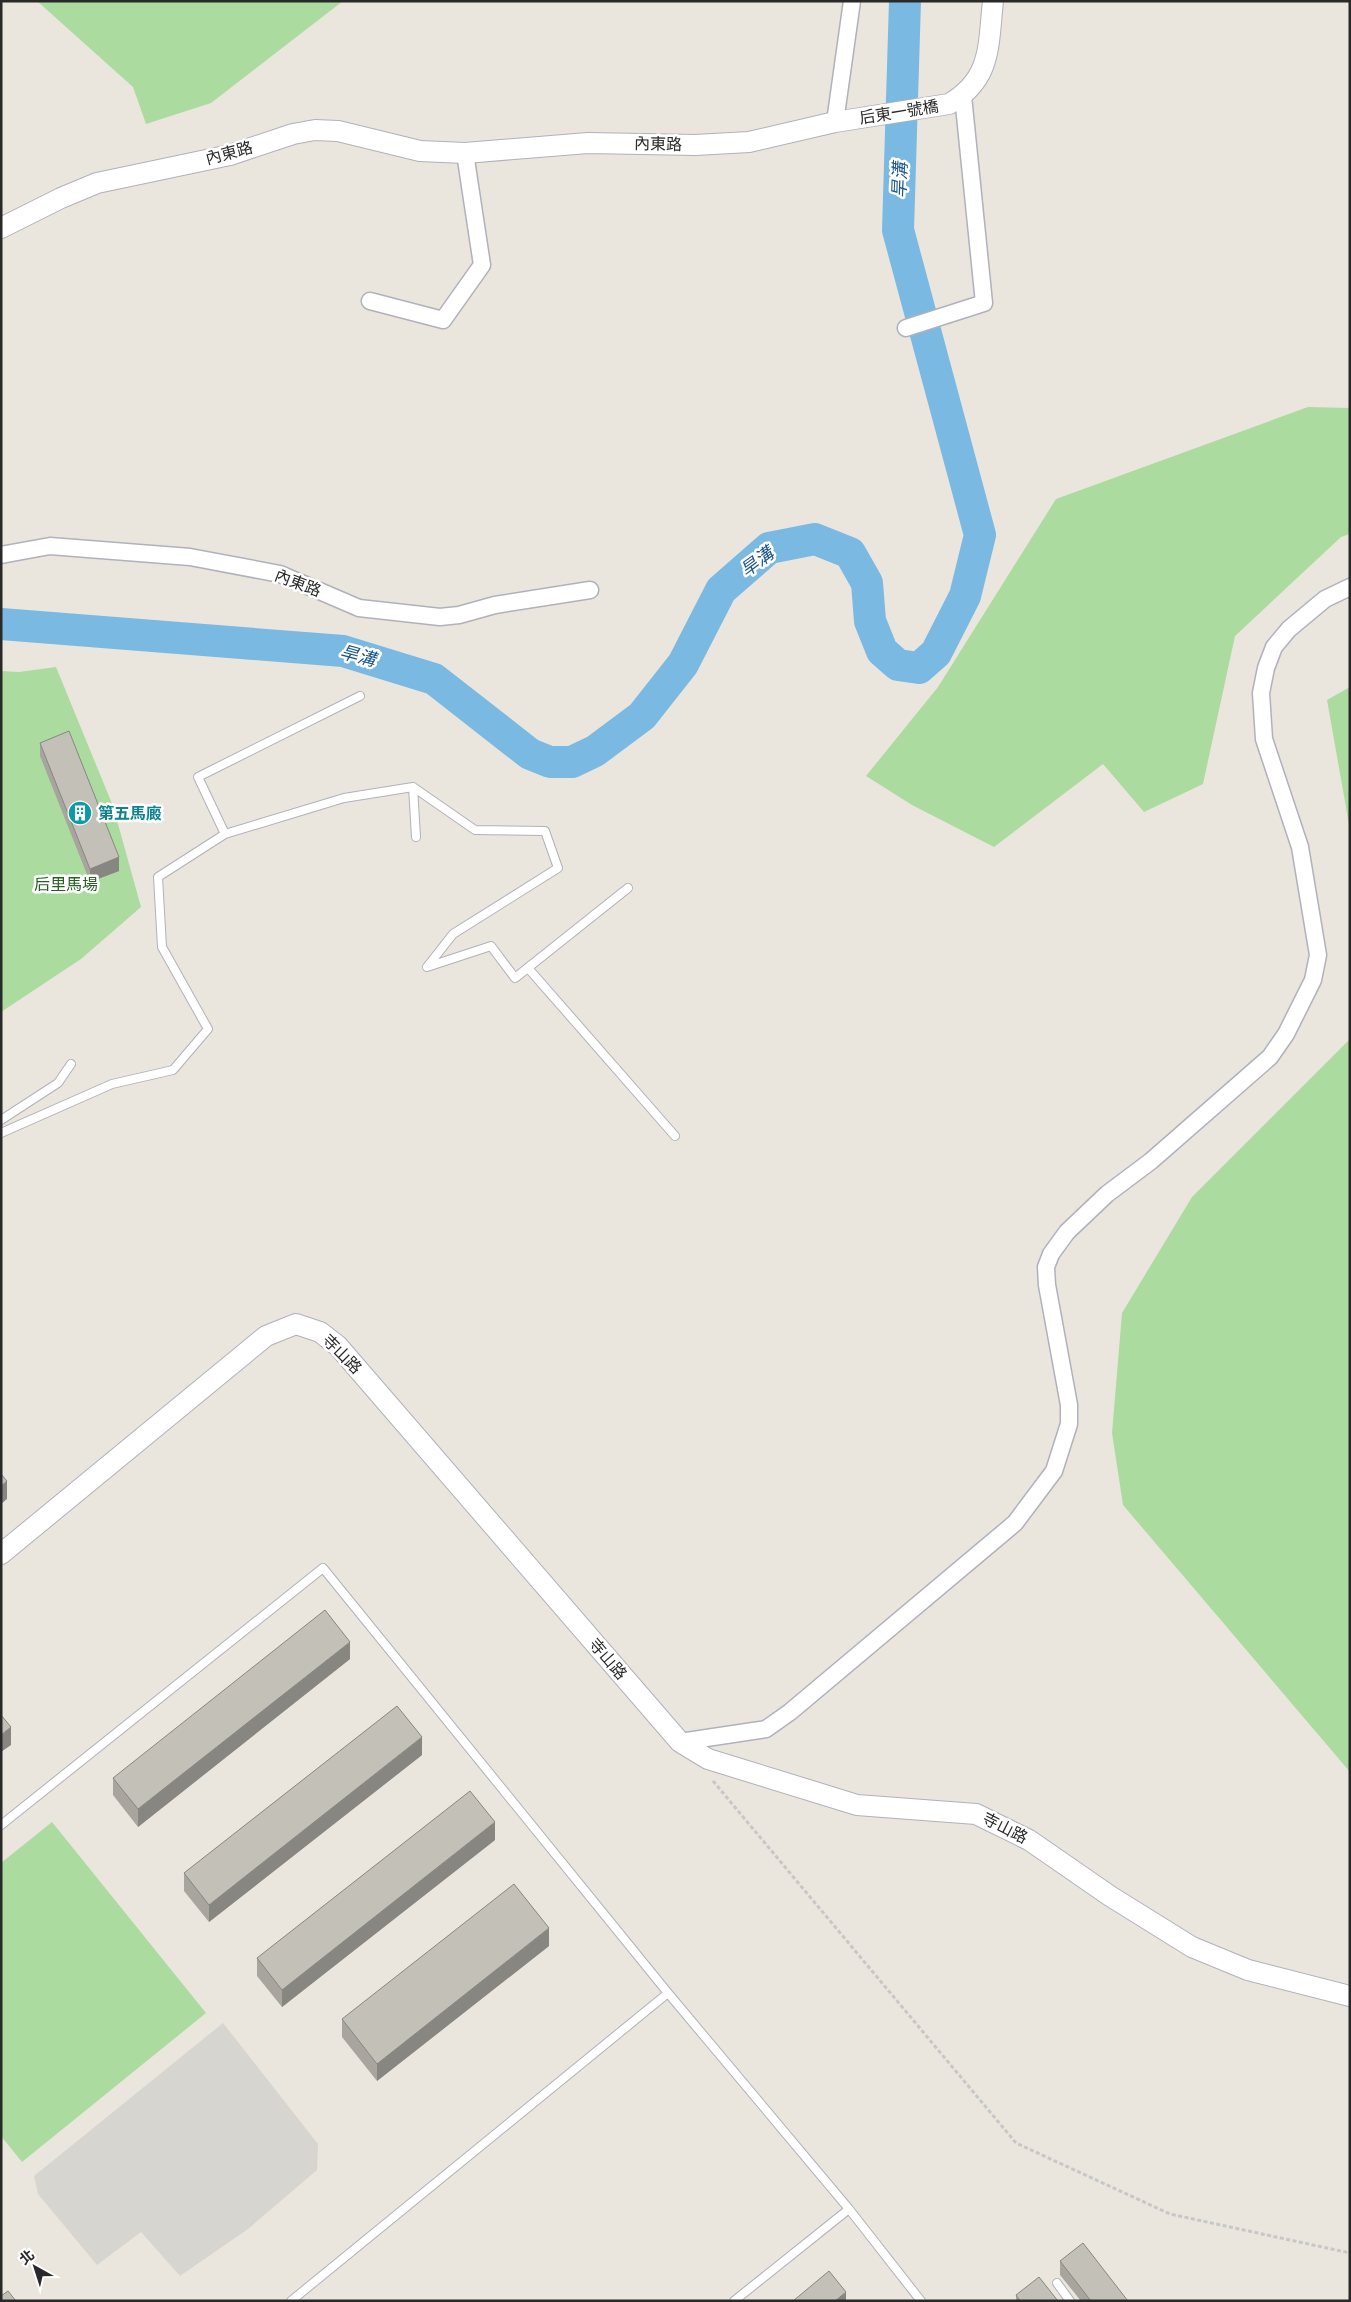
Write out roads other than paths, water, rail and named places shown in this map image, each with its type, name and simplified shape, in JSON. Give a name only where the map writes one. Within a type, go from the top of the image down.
[{"type":"street","points":[[842,121],[852,1]]},
{"type":"street","points":[[906,328],[984,303],[956,100],[976,82],[986,60],[993,1]]},
{"type":"street","name":"后東一號橋","points":[[842,121],[956,100]]},
{"type":"street","name":"內東路","points":[[1,228],[61,198],[97,183],[230,155],[293,134],[315,130],[338,131],[420,151],[465,153],[588,143],[695,145],[749,142],[842,121]]},
{"type":"street","points":[[370,301],[443,320],[482,266],[465,153]]},
{"type":"street","name":"內東路","points":[[1,556],[50,546],[190,557],[280,574],[359,608],[440,617],[459,615],[495,605],[590,590]]},
{"type":"street","points":[[680,1742],[766,1729],[790,1712],[1015,1524],[1054,1471],[1069,1424],[1069,1405],[1047,1285],[1046,1268],[1051,1254],[1067,1232],[1107,1194],[1151,1161],[1270,1057],[1286,1034],[1313,980],[1318,955],[1300,847],[1264,739],[1261,693],[1266,668],[1274,647],[1288,629],[1325,599],[1350,587]]},
{"type":"street","name":"寺山路","points":[[1,1554],[266,1336],[296,1324],[320,1332],[338,1346],[680,1742],[708,1759],[857,1804],[976,1814],[1030,1840],[1110,1896],[1192,1948],[1248,1970],[1350,1996]]},
{"type":"lane","points":[[225,834],[198,776],[360,696]]},
{"type":"lane","points":[[413,787],[416,837]]},
{"type":"lane","points":[[1,1133],[112,1084],[173,1070],[208,1029],[162,947],[158,877],[225,834],[344,798],[413,787],[475,830],[546,831],[558,868],[453,934],[427,967],[491,946],[515,978],[628,888]]},
{"type":"lane","points":[[528,968],[676,1136]]},
{"type":"lane","points":[[1,1120],[58,1083],[71,1064]]},
{"type":"lane","points":[[1,1826],[323,1568],[668,1993],[849,2209],[921,2301]]},
{"type":"lane","points":[[291,2301],[668,1993]]},
{"type":"lane","points":[[734,2301],[849,2209]]},
{"type":"lane","points":[[1057,2284],[1070,2301]]},
{"type":"waterway","name":"旱溝","points":[[1,624],[343,651],[434,679],[530,754],[550,762],[572,762],[595,751],[642,716],[683,664],[721,590],[769,548],[815,539],[850,553],[867,583],[870,621],[882,651],[898,665],[919,668],[936,653],[965,596],[980,535],[898,230],[905,1]]},
{"type":"place","name":"第五馬廄","points":[[80,813]]},
{"type":"park label","name":"后里馬場","points":[[66,884]]}]
